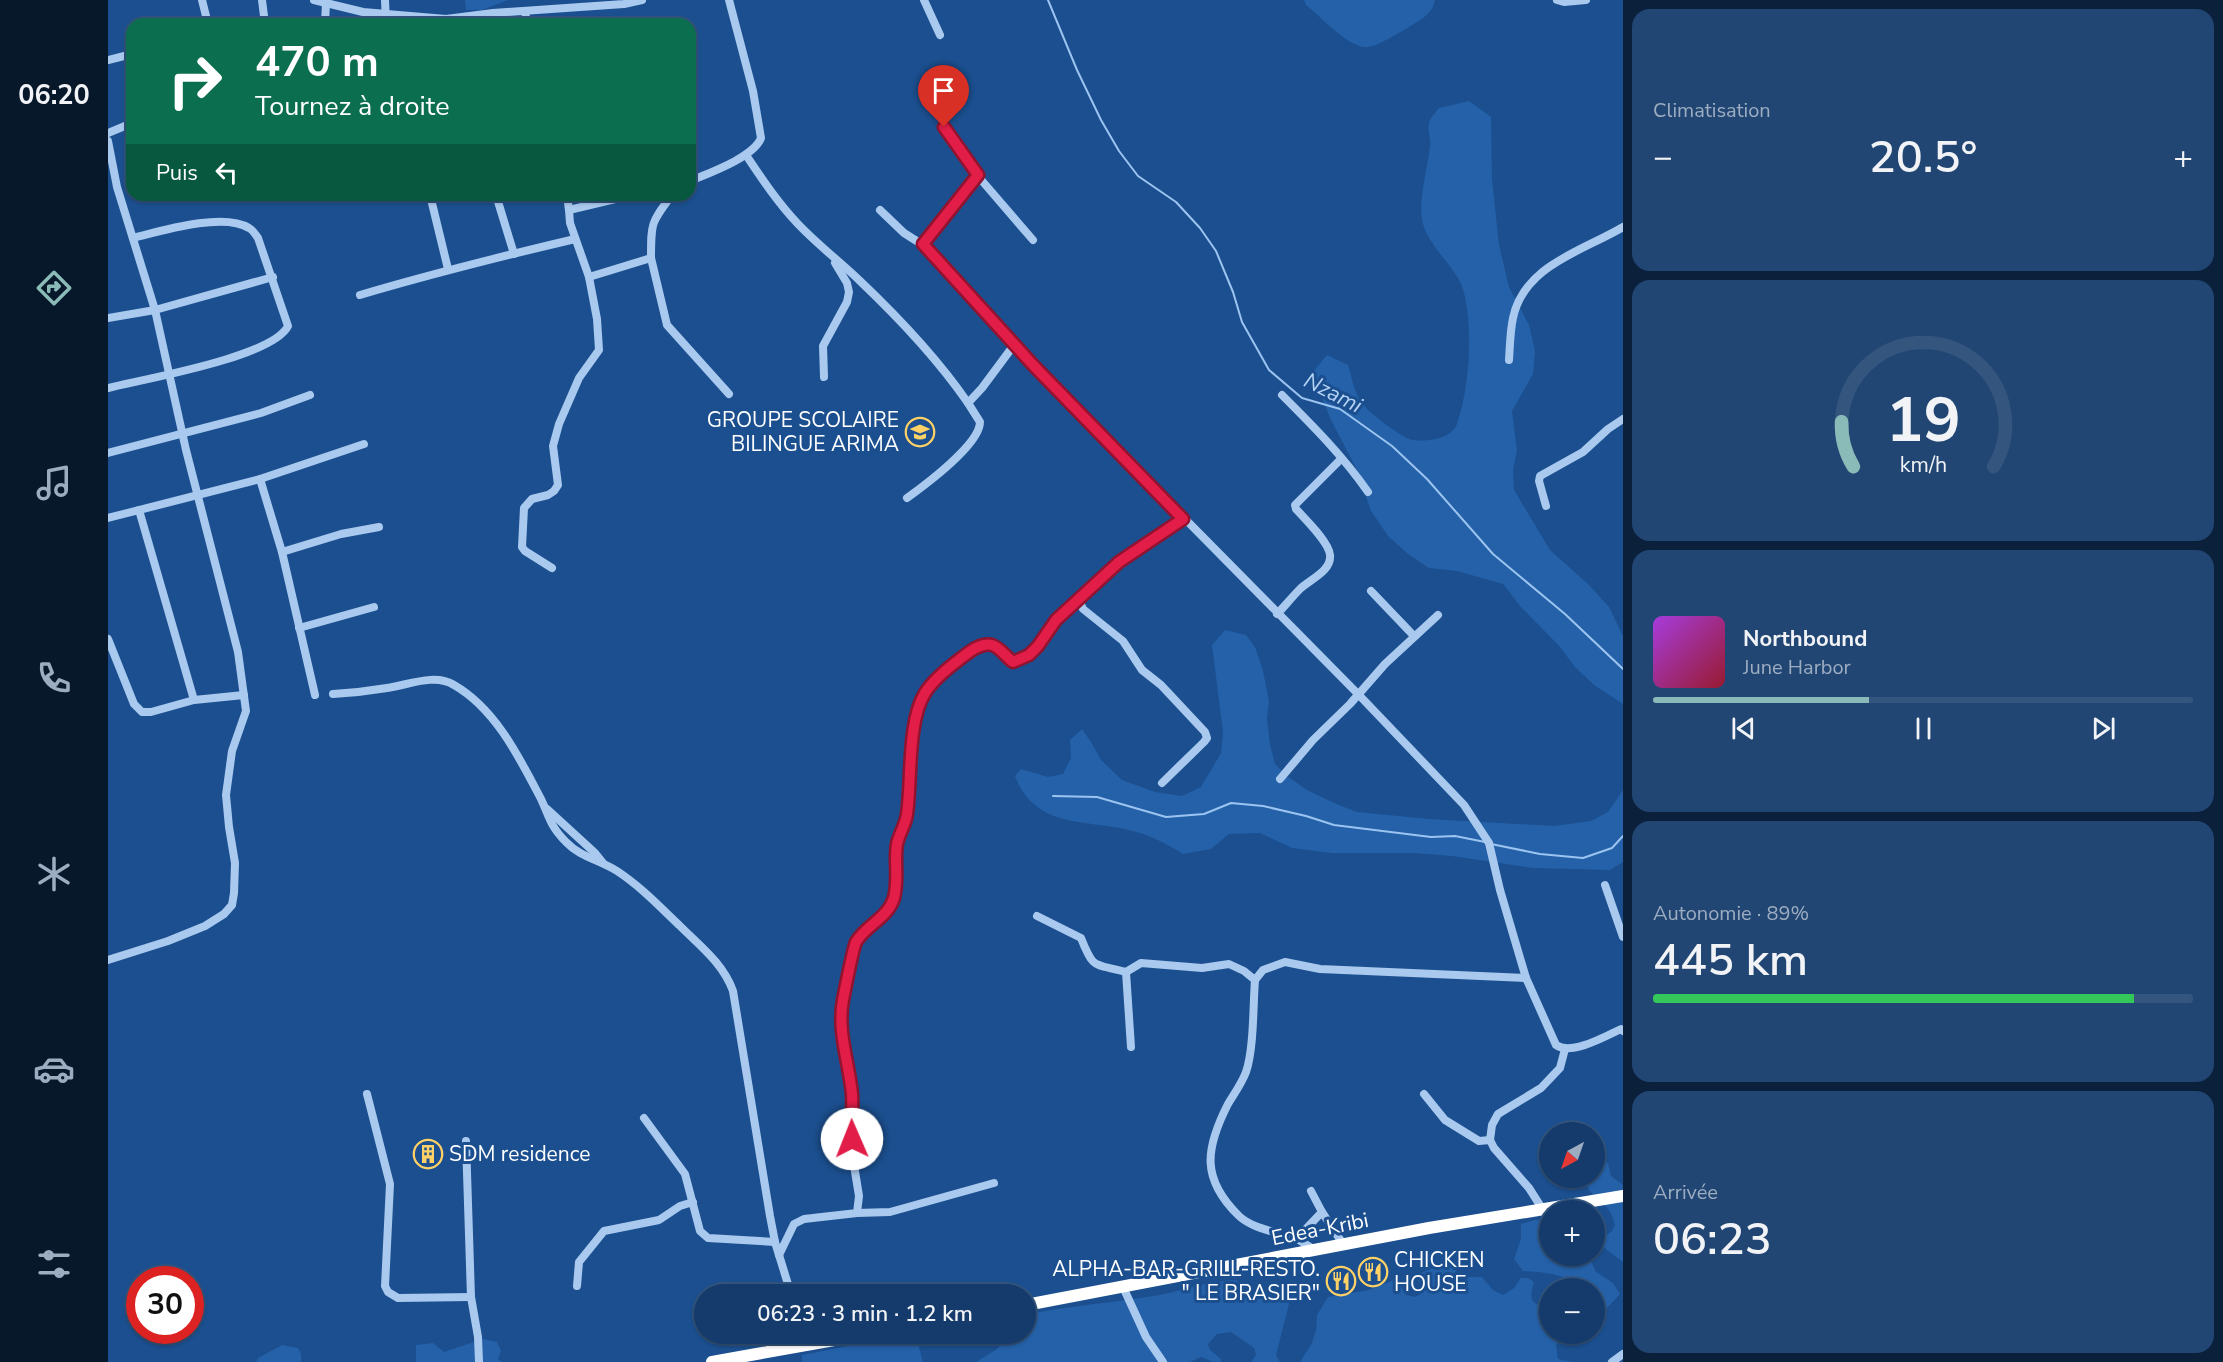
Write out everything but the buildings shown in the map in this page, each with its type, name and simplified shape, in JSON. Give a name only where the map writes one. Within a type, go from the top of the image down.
[{"type":"highway","name":"Edea-Kribi","points":[[1600,1200],[1623,1196]]},
{"type":"highway","name":"Edea-Kribi","points":[[1036,1303],[1429,1228],[1539,1211]]},
{"type":"highway","points":[[712,1362],[784,1344]]},
{"type":"street","points":[[202,0],[206,18]]},
{"type":"street","points":[[262,0],[264,18]]},
{"type":"street","points":[[314,0],[416,18]]},
{"type":"street","points":[[385,0],[385,18]]},
{"type":"street","points":[[467,18],[493,13],[624,4],[642,0]]},
{"type":"street","points":[[696,178],[746,155],[755,148],[761,138],[753,92],[729,0]]},
{"type":"street","points":[[924,0],[940,34]]},
{"type":"street","points":[[1557,0],[1564,2],[1586,0]]},
{"type":"street","points":[[325,18],[326,3]]},
{"type":"street","points":[[525,11],[526,18]]},
{"type":"street","points":[[108,60],[126,56]]},
{"type":"street","points":[[108,133],[126,126]]},
{"type":"street","points":[[944,127],[978,175],[1033,240]]},
{"type":"street","points":[[108,141],[112,189],[133,238],[155,310],[164,356],[238,652],[246,711],[232,751],[226,795],[235,863],[234,893],[231,905],[224,914],[205,926],[168,941],[108,960]]},
{"type":"street","points":[[746,155],[776,199],[800,226],[898,319],[949,376],[980,422],[978,434],[940,474],[907,498]]},
{"type":"street","points":[[923,244],[978,175]]},
{"type":"street","points":[[431,201],[448,269]]},
{"type":"street","points":[[498,201],[514,254]]},
{"type":"street","points":[[552,568],[522,547],[524,508],[532,499],[548,495],[558,485],[553,446],[559,424],[579,378],[599,350],[597,319],[589,277],[570,223],[568,201]]},
{"type":"street","points":[[569,210],[607,201]]},
{"type":"street","points":[[668,201],[654,219],[651,231],[651,258],[667,325],[729,394]]},
{"type":"street","points":[[880,210],[904,233],[923,244],[1014,345],[1358,694],[1464,805],[1489,843],[1500,890],[1526,978],[1556,1045],[1565,1049],[1585,1045],[1622,1029]]},
{"type":"street","points":[[108,388],[228,359],[258,349],[285,332],[288,326],[273,277],[258,238],[251,229],[242,225],[216,222],[182,226],[133,238]]},
{"type":"street","points":[[1509,360],[1513,318],[1521,296],[1544,269],[1566,255],[1623,227]]},
{"type":"street","points":[[360,295],[448,269],[575,239]]},
{"type":"street","points":[[824,377],[823,346],[847,302],[849,292],[831,254]]},
{"type":"street","points":[[589,277],[651,258]]},
{"type":"street","points":[[108,318],[155,310],[273,277]]},
{"type":"street","points":[[968,403],[1014,345]]},
{"type":"street","points":[[108,453],[261,412],[310,395]]},
{"type":"street","points":[[1282,396],[1327,440],[1368,492]]},
{"type":"street","points":[[1546,506],[1539,481],[1543,473],[1583,452],[1623,418]]},
{"type":"street","points":[[108,518],[260,479],[364,444]]},
{"type":"street","points":[[1277,614],[1300,588],[1313,579],[1328,563],[1330,555],[1327,547],[1295,505],[1341,459]]},
{"type":"street","points":[[260,479],[282,552],[315,695]]},
{"type":"street","points":[[139,510],[194,700]]},
{"type":"street","points":[[857,1213],[859,1197],[852,1153],[852,1094],[842,1031],[842,1002],[856,943],[871,925],[888,912],[893,899],[898,874],[897,844],[907,817],[911,777],[911,744],[919,708],[925,693],[968,652],[981,645],[990,644],[997,647],[1013,662],[1018,662],[1038,646],[1056,620],[1119,562],[1183,519]]},
{"type":"street","points":[[282,552],[341,534],[379,527]]},
{"type":"street","points":[[1371,591],[1414,636]]},
{"type":"street","points":[[1079,600],[1088,614],[1124,641],[1142,670],[1161,685],[1205,732],[1207,738],[1204,742],[1162,783]]},
{"type":"street","points":[[299,628],[374,608]]},
{"type":"street","points":[[1280,779],[1312,740],[1414,636],[1438,615]]},
{"type":"street","points":[[108,639],[134,704],[142,712],[151,712],[194,700],[244,694]]},
{"type":"street","points":[[333,694],[390,688],[424,680],[441,680],[453,684],[492,717],[498,725],[514,748],[544,806],[550,825],[567,843],[581,854],[603,863],[644,892],[717,961],[729,979],[733,991],[758,1155],[775,1242],[788,1284]]},
{"type":"street","points":[[1605,885],[1623,937]]},
{"type":"street","points":[[1036,916],[1081,938],[1089,959],[1094,964],[1126,972],[1141,963],[1202,969],[1229,964],[1244,971],[1255,980]]},
{"type":"street","points":[[1244,971],[1263,970],[1286,962],[1320,969],[1526,978]]},
{"type":"street","points":[[1263,970],[1255,980],[1246,1071],[1224,1113],[1210,1159],[1211,1175],[1218,1191],[1240,1217],[1257,1226],[1299,1240],[1315,1250]]},
{"type":"street","points":[[1126,972],[1131,1047]]},
{"type":"street","points":[[1539,1204],[1529,1188],[1494,1148],[1490,1140],[1492,1125],[1498,1114],[1541,1088],[1560,1068],[1565,1049]]},
{"type":"street","points":[[367,1094],[390,1184],[385,1286],[388,1292],[398,1298],[471,1297]]},
{"type":"street","points":[[1424,1094],[1445,1120],[1479,1141],[1490,1140]]},
{"type":"street","points":[[644,1118],[685,1174],[703,1236],[775,1242]]},
{"type":"street","points":[[466,1141],[471,1297],[478,1337],[479,1362]]},
{"type":"street","points":[[779,1255],[794,1224],[804,1219],[890,1212],[994,1183]]},
{"type":"street","points":[[1311,1191],[1343,1244]]},
{"type":"street","points":[[577,1286],[579,1262],[604,1231],[659,1220],[680,1206],[693,1202]]},
{"type":"street","points":[[1299,1240],[1303,1232],[1322,1212]]},
{"type":"street","points":[[1123,1287],[1146,1337],[1163,1362]]},
{"type":"street","points":[[1612,1362],[1623,1354]]},
{"type":"shaded area","points":[[465,0],[508,0],[482,10],[466,10]]},
{"type":"shaded area","points":[[1304,0],[1435,0],[1431,10],[1420,21],[1382,42],[1367,47],[1352,43],[1335,31],[1306,5]]},
{"type":"shaded area","points":[[1469,101],[1491,117],[1492,179],[1499,245],[1509,287],[1529,325],[1535,351],[1533,374],[1512,411],[1517,451],[1513,469],[1514,490],[1550,550],[1589,585],[1609,607],[1623,636],[1623,704],[1594,685],[1575,667],[1503,584],[1457,571],[1429,568],[1408,554],[1388,536],[1371,511],[1356,468],[1330,418],[1312,373],[1327,355],[1348,365],[1355,390],[1362,403],[1386,424],[1413,440],[1432,440],[1444,436],[1450,433],[1457,424],[1469,361],[1469,328],[1465,297],[1458,278],[1428,237],[1421,209],[1430,146],[1428,129],[1430,121],[1439,108]]},
{"type":"shaded area","points":[[1225,630],[1246,635],[1255,647],[1269,701],[1267,718],[1275,764],[1307,790],[1357,812],[1429,819],[1554,826],[1591,821],[1608,812],[1623,790],[1623,862],[1610,870],[1533,868],[1414,853],[1332,853],[1292,848],[1260,833],[1229,834],[1211,849],[1183,854],[1140,833],[1116,827],[1081,823],[1049,814],[1036,806],[1024,793],[1015,776],[1021,769],[1048,777],[1063,774],[1071,758],[1070,740],[1082,729],[1101,760],[1122,780],[1155,792],[1182,796],[1201,787],[1221,753],[1223,732],[1212,645]]},
{"type":"shaded area","points":[[1605,1162],[1608,1163],[1611,1176],[1623,1185],[1623,1262],[1605,1248],[1605,1235],[1612,1231],[1615,1225],[1612,1215],[1605,1206],[1605,1200],[1598,1200],[1588,1188],[1605,1188]]},
{"type":"shaded area","points":[[1539,1220],[1539,1266],[1593,1266],[1596,1272],[1613,1283],[1620,1294],[1605,1309],[1605,1278],[1564,1278],[1523,1271],[1514,1259],[1521,1239],[1521,1224]]},
{"type":"shaded area","points":[[1445,1264],[1454,1268],[1459,1277],[1482,1277],[1493,1290],[1503,1295],[1514,1288],[1521,1278],[1528,1278],[1534,1282],[1532,1300],[1539,1305],[1539,1344],[1557,1344],[1558,1359],[1573,1362],[1300,1362],[1312,1343],[1317,1315],[1328,1297],[1369,1290],[1396,1279],[1406,1295],[1415,1297],[1424,1292],[1418,1279],[1420,1273]]},
{"type":"shaded area","points":[[1236,1280],[1242,1284],[1243,1297],[1277,1295],[1287,1292],[1290,1300],[1276,1355],[1280,1362],[1251,1362],[1256,1355],[1254,1348],[1231,1332],[1217,1334],[1208,1344],[1210,1350],[1221,1359],[1221,1362],[1213,1362],[1201,1357],[1190,1362],[976,1362],[1001,1344],[1036,1344],[1036,1313],[1159,1295]]},
{"type":"shaded area","points":[[483,1339],[497,1342],[501,1351],[498,1359],[502,1362],[416,1362],[416,1345],[433,1343],[444,1352]]},
{"type":"shaded area","points":[[859,1344],[918,1344],[923,1362],[802,1362],[802,1355]]},
{"type":"shaded area","points":[[282,1345],[298,1348],[301,1362],[256,1362],[258,1358]]},
{"type":"waterway","name":"Nzami","points":[[1048,0],[1077,70],[1119,151],[1138,176],[1176,202],[1200,228],[1216,251],[1233,292],[1242,322],[1269,370],[1302,398],[1340,409],[1392,446],[1427,479],[1493,554],[1565,614],[1623,669]]},
{"type":"waterway","points":[[1053,796],[1097,797],[1166,817],[1204,814],[1231,803],[1263,806],[1334,825],[1431,837],[1455,836],[1485,842]]},
{"type":"waterway","points":[[1491,844],[1540,854],[1583,858],[1612,848],[1623,836]]},
{"type":"place","name":"GROUPE SCOLAIRE BILINGUE ARIMA","points":[[920,432]]},
{"type":"place","name":"SDM residence","points":[[428,1154]]},
{"type":"place","name":"CHICKEN HOUSE","points":[[1373,1272]]},
{"type":"place","name":"ALPHA-BAR-GRILL-RESTO. \" LE BRASIER\"","points":[[1341,1281]]},
{"type":"route","points":[[852,1139],[852,1094],[842,1031],[842,1002],[856,943],[871,925],[888,912],[893,899],[898,874],[897,844],[907,817],[911,777],[911,744],[919,708],[925,693],[947,670],[968,652],[981,645],[990,644],[997,647],[1016,663],[1029,655],[1056,620],[1119,562],[1183,519],[1034,366],[923,244],[978,175],[944,127]]}]
